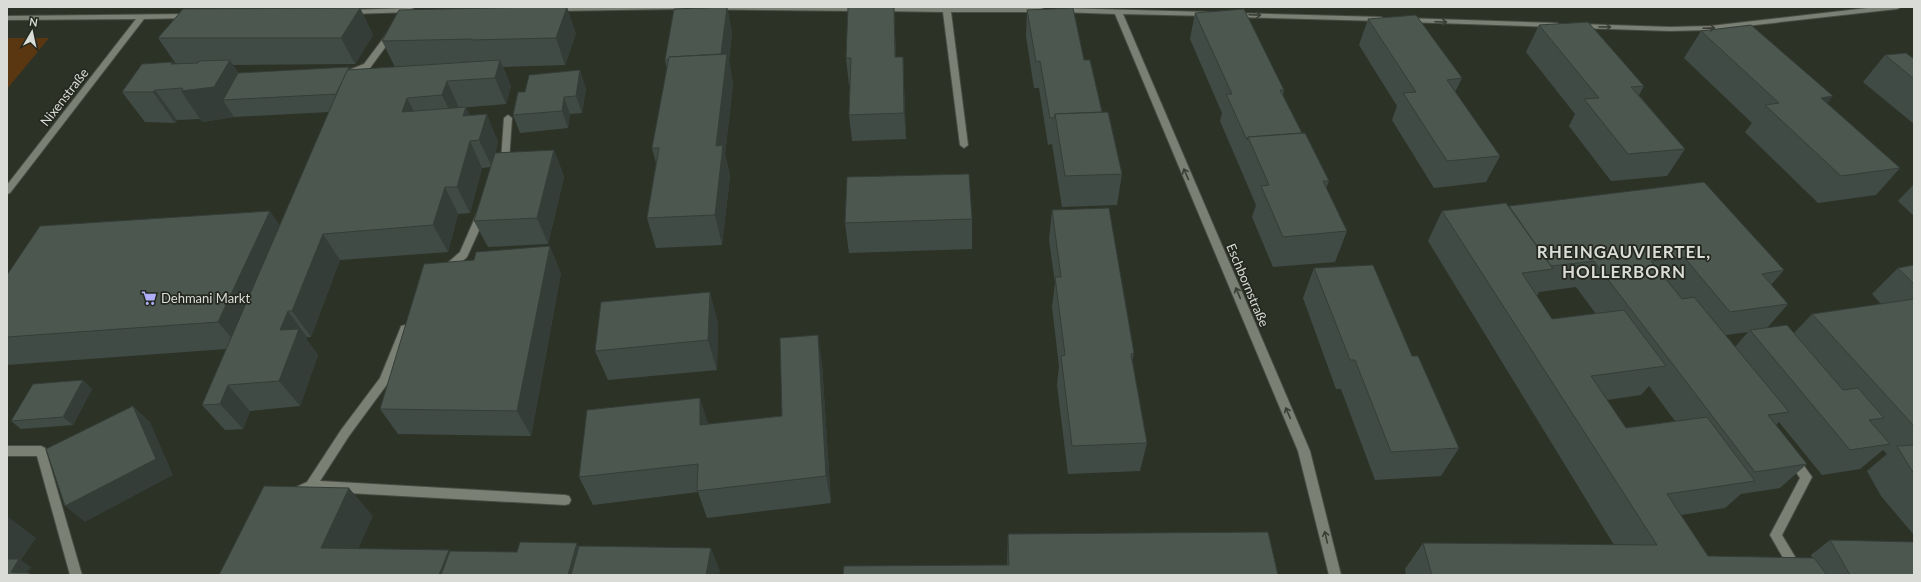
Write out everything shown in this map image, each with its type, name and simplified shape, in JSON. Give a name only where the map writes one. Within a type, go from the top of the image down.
[{"type":"street","points":[[545,9],[681,7],[1118,11],[1230,13],[1394,20],[1662,29],[1704,29],[1897,7]]},
{"type":"street","points":[[947,9],[964,145]]},
{"type":"street","name":"Eschbornstraße","points":[[1118,11],[1304,451],[1335,575]]},
{"type":"street","points":[[339,12],[410,13]]},
{"type":"street","points":[[7,18],[141,18],[198,16]]},
{"type":"street","name":"Nixenstraße","points":[[7,191],[141,18]]},
{"type":"street","points":[[339,74],[346,74],[367,66],[395,29]]},
{"type":"street","points":[[498,175],[505,161],[508,118]]},
{"type":"street","points":[[437,278],[464,254],[486,204]]},
{"type":"street","points":[[311,486],[345,433],[384,380],[409,321]]},
{"type":"street","points":[[7,451],[41,451],[76,575]]},
{"type":"street","points":[[1787,452],[1806,477],[1776,535],[1800,575]]},
{"type":"street","points":[[283,499],[311,486],[565,500]]},
{"type":"shaded area","points":[[7,38],[49,38],[7,89]]},
{"type":"building","points":[[567,7],[556,38],[382,41],[399,10]]},
{"type":"building","points":[[727,7],[721,54],[669,57],[668,60],[665,60],[674,9]]},
{"type":"building","points":[[848,7],[894,7],[895,57],[903,57],[904,113],[849,115],[851,58],[846,58]]},
{"type":"building","points":[[360,8],[341,38],[158,38],[183,9]]},
{"type":"building","points":[[1073,8],[1084,60],[1090,60],[1102,112],[1055,114],[1054,118],[1050,118],[1040,61],[1036,62],[1027,10]]},
{"type":"building","points":[[1244,9],[1284,90],[1280,90],[1302,133],[1248,137],[1247,140],[1226,94],[1232,94],[1195,13]]},
{"type":"building","points":[[1416,15],[1462,78],[1447,80],[1500,156],[1447,161],[1403,93],[1416,92],[1368,19]]},
{"type":"building","points":[[1588,22],[1644,86],[1631,87],[1685,149],[1628,154],[1584,99],[1599,98],[1539,25]]},
{"type":"building","points":[[1751,25],[1833,96],[1821,98],[1900,168],[1841,176],[1765,105],[1779,103],[1701,31]]},
{"type":"building","points":[[1906,53],[1914,59],[1914,79],[1885,55]]},
{"type":"building","points":[[727,54],[716,146],[723,145],[715,215],[647,218],[659,148],[652,148],[669,57]]},
{"type":"building","points":[[230,60],[214,87],[181,91],[183,88],[155,90],[153,92],[122,92],[142,64],[173,62],[171,64],[198,63],[199,61]]},
{"type":"building","points":[[500,60],[495,78],[447,81],[442,95],[407,98],[402,112],[466,107],[463,116],[487,114],[479,140],[470,141],[457,187],[445,187],[433,225],[323,234],[292,311],[288,311],[280,330],[299,329],[279,381],[228,385],[220,404],[202,405],[347,70]]},
{"type":"building","points":[[349,67],[336,94],[223,100],[238,73]]},
{"type":"building","points":[[580,70],[576,96],[564,97],[562,111],[513,115],[518,92],[525,92],[529,75]]},
{"type":"building","points":[[1108,112],[1122,174],[1065,176],[1055,114]]},
{"type":"building","points":[[1305,133],[1329,181],[1323,181],[1347,231],[1283,237],[1261,186],[1269,185],[1248,137]]},
{"type":"building","points":[[554,150],[537,218],[474,221],[495,153]]},
{"type":"building","points":[[969,174],[972,219],[845,223],[847,177]]},
{"type":"building","points":[[1704,182],[1784,270],[1762,274],[1788,304],[1730,312],[1684,257],[1651,261],[1682,299],[1694,297],[1789,412],[1768,415],[1807,464],[1755,472],[1594,261],[1551,266],[1509,206]]},
{"type":"building","points":[[1506,203],[1553,269],[1522,273],[1552,319],[1624,310],[1666,366],[1591,376],[1626,428],[1707,417],[1755,481],[1667,494],[1708,556],[1814,558],[1827,575],[1432,575],[1423,543],[1657,545],[1442,211]]},
{"type":"building","points":[[1109,208],[1134,353],[1131,354],[1147,443],[1072,446],[1061,356],[1065,355],[1055,277],[1061,277],[1052,210]]},
{"type":"building","name":"Dehmani Markt","points":[[270,211],[218,322],[7,337],[7,275],[40,226]]},
{"type":"building","points":[[550,246],[517,411],[380,409],[424,264],[474,260],[476,252]]},
{"type":"building","points":[[1373,265],[1412,356],[1418,356],[1459,448],[1391,452],[1355,360],[1350,360],[1314,268]]},
{"type":"building","points":[[1914,265],[1914,284],[1898,268]]},
{"type":"building","points":[[710,292],[708,340],[595,351],[601,302]]},
{"type":"building","points":[[1914,299],[1914,426],[1812,314]]},
{"type":"building","points":[[1787,325],[1843,390],[1858,388],[1884,418],[1869,420],[1890,444],[1850,450],[1750,330]]},
{"type":"building","points":[[818,335],[826,476],[697,491],[698,464],[579,477],[587,410],[700,398],[700,425],[782,416],[780,338]]},
{"type":"building","points":[[83,380],[63,417],[11,421],[33,384]]},
{"type":"building","points":[[133,406],[156,459],[65,506],[46,449]]},
{"type":"building","points":[[1914,445],[1914,474],[1897,446]]},
{"type":"building","points":[[264,486],[349,488],[321,548],[449,550],[439,575],[219,575]]},
{"type":"building","points":[[1268,532],[1278,575],[843,575],[844,566],[1009,565],[1008,534]]},
{"type":"building","points":[[1830,540],[1914,542],[1914,575],[1850,575]]},
{"type":"building","points":[[520,542],[577,543],[568,575],[441,575],[450,551],[517,552]]},
{"type":"building","points":[[579,546],[711,548],[706,575],[571,575]]},
{"type":"building","points":[[7,559],[19,559],[11,572],[30,573],[28,575],[7,575]]},
{"type":"place","name":"Dehmani Markt","points":[[149,298]]},
{"type":"district","name":"RHEINGAUVIERTEL, HOLLERBORN","points":[[1624,261]]}]
